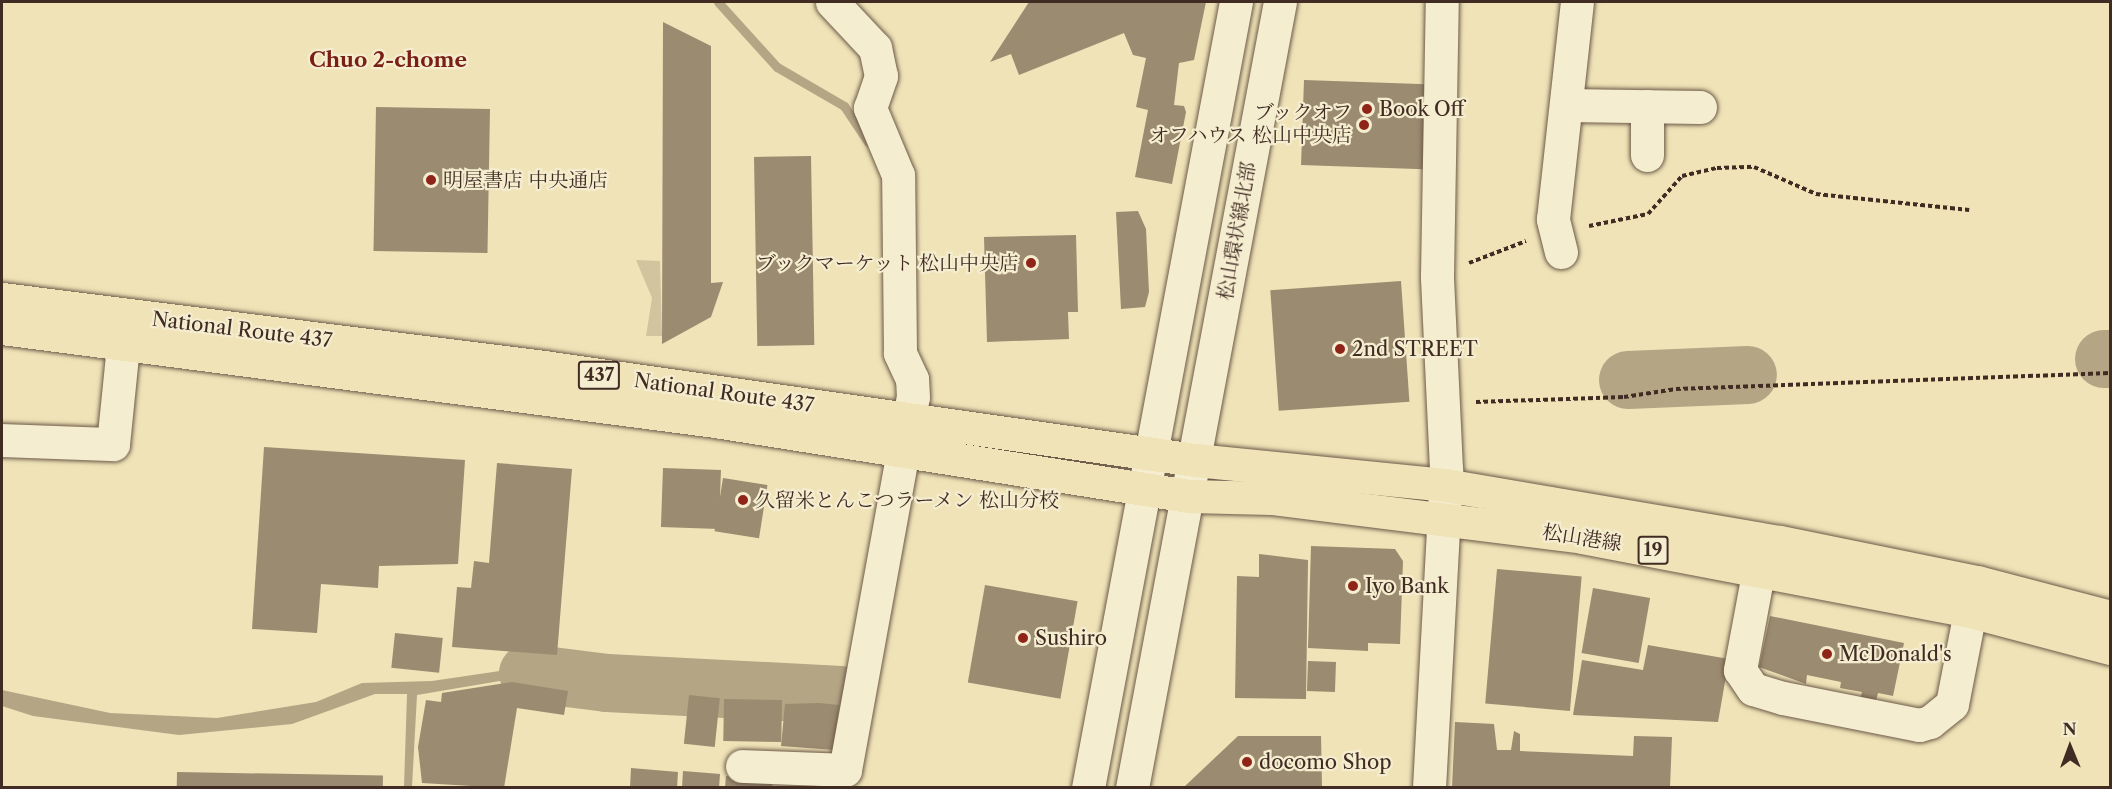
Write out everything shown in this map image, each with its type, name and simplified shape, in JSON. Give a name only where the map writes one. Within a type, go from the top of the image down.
[{"type":"main road","name":"National Route 437","points":[[2,299],[125,330],[901,454],[1189,496]]},
{"type":"main road","name":"National Route 437","points":[[2,328],[125,330],[910,420],[1195,460]]},
{"type":"main road","name":"松山港線","points":[[1195,460],[1444,501],[1792,544],[1977,582],[2110,617]]},
{"type":"main road","name":"松山港線","points":[[1189,496],[1444,501],[1970,611],[2110,648]]},
{"type":"street","points":[[742,766],[844,770],[901,454],[910,420],[912,379],[900,353],[897,298],[898,175],[870,108],[881,76],[875,48],[832,2]]},
{"type":"street","points":[[1088,788],[1146,490],[1236,2]]},
{"type":"street","name":"松山環状線北部","points":[[1132,788],[1189,496],[1280,2]]},
{"type":"street","points":[[1429,788],[1444,501],[1437,275],[1442,2]]},
{"type":"street","points":[[1559,242],[1553,219],[1577,2]]},
{"type":"street","points":[[1566,105],[1700,107]]},
{"type":"street","points":[[1647,106],[1647,155]]},
{"type":"street","points":[[2,440],[113,444],[125,330]]},
{"type":"street","points":[[1759,568],[1740,670],[1753,689],[1783,698],[1919,725],[1930,722],[1952,704],[1970,611]]},
{"type":"path","points":[[1437,275],[1559,242],[1648,214],[1682,176],[1717,168],[1754,167],[1816,194],[1969,210]]},
{"type":"path","points":[[1442,404],[1624,397],[1676,389],[2110,373]]},
{"type":"shaded area","points":[[636,260],[660,261],[662,336],[646,336],[652,298]]},
{"type":"shaded area","points":[[527,667],[561,667],[608,677],[605,690],[512,679],[417,695],[412,787],[404,787],[407,694],[375,694],[292,724],[179,735],[33,716],[2,706],[2,690],[110,713],[217,718],[316,702],[362,683],[432,681]]},
{"type":"building","points":[[1029,2],[1206,2],[1194,60],[1179,63],[1174,105],[1184,106],[1186,112],[1172,184],[1135,177],[1148,110],[1136,107],[1146,58],[1133,55],[1124,33],[1019,75],[1011,54],[990,62]]},
{"type":"building","points":[[663,22],[711,46],[711,283],[723,282],[711,317],[662,344]]},
{"type":"building","name":"ブックオフ オフハウス 松山中央店","points":[[1304,80],[1427,84],[1424,169],[1301,165]]},
{"type":"building","name":"明屋書店 中央通店","points":[[376,107],[490,109],[487,253],[373,251]]},
{"type":"building","points":[[811,156],[814,345],[757,346],[754,157]]},
{"type":"building","points":[[1138,211],[1146,229],[1149,292],[1145,307],[1121,309],[1116,212]]},
{"type":"building","name":"ブックマーケット 松山中央店","points":[[1076,235],[1078,312],[1068,312],[1069,339],[987,342],[984,237]]},
{"type":"building","points":[[1401,281],[1409,402],[1279,411],[1270,290]]},
{"type":"building","points":[[264,447],[465,460],[458,564],[379,566],[378,588],[321,584],[317,633],[252,629]]},
{"type":"building","points":[[497,463],[572,469],[557,655],[452,647],[457,587],[471,588],[474,561],[489,563]]},
{"type":"building","points":[[663,468],[721,470],[719,529],[661,527]]},
{"type":"building","points":[[723,478],[767,485],[759,538],[715,531]]},
{"type":"building","points":[[1311,546],[1395,549],[1403,561],[1400,644],[1368,643],[1368,651],[1308,648]]},
{"type":"building","points":[[1259,554],[1308,560],[1306,699],[1235,698],[1237,576],[1259,577]]},
{"type":"building","points":[[1497,569],[1582,576],[1570,711],[1485,703]]},
{"type":"building","points":[[985,585],[1078,601],[1060,699],[968,682]]},
{"type":"building","points":[[1593,588],[1650,598],[1639,663],[1582,653]]},
{"type":"building","points":[[1770,616],[1904,643],[1893,696],[1878,693],[1875,705],[1859,702],[1862,692],[1840,688],[1841,682],[1807,675],[1806,684],[1759,667]]},
{"type":"building","points":[[395,633],[443,638],[439,673],[391,668]]},
{"type":"building","points":[[1648,645],[1729,659],[1718,722],[1573,715],[1582,660],[1643,670]]},
{"type":"building","points":[[1308,661],[1336,662],[1335,692],[1307,691]]},
{"type":"building","points":[[512,682],[568,691],[564,715],[517,708],[504,788],[422,783],[418,747],[426,700],[441,702],[442,693]]},
{"type":"building","points":[[689,695],[720,698],[715,747],[684,744]]},
{"type":"building","points":[[724,699],[782,700],[781,742],[723,741]]},
{"type":"building","points":[[785,704],[839,705],[834,750],[781,746]]},
{"type":"building","points":[[1455,722],[1494,724],[1497,750],[1511,750],[1514,731],[1520,734],[1520,751],[1633,756],[1634,736],[1672,737],[1670,788],[1452,788]]},
{"type":"building","points":[[1238,736],[1321,736],[1322,787],[1184,787]]},
{"type":"building","points":[[631,768],[678,772],[677,788],[630,788]]},
{"type":"building","points":[[683,771],[720,774],[719,788],[682,788]]},
{"type":"building","points":[[177,772],[383,776],[383,788],[177,788]]},
{"type":"building","points":[[726,776],[773,779],[772,788],[725,788]]},
{"type":"waterway","points":[[718,2],[777,67],[844,106],[868,142]]},
{"type":"waterway","points":[[2104,359],[2110,359]]},
{"type":"waterway","points":[[1628,380],[1748,375]]},
{"type":"waterway","points":[[528,673],[607,683],[841,695]]},
{"type":"place","name":"Book Off","points":[[1367,109]]},
{"type":"place","name":"ブックオフ オフハウス 松山中央店","points":[[1364,125]]},
{"type":"place","name":"明屋書店 中央通店","points":[[431,180]]},
{"type":"place","name":"ブックマーケット 松山中央店","points":[[1031,263]]},
{"type":"place","name":"2nd STREET","points":[[1340,349]]},
{"type":"place","name":"久留米とんこつラーメン 松山分校","points":[[743,500]]},
{"type":"place","name":"Iyo Bank","points":[[1353,586]]},
{"type":"place","name":"Sushiro","points":[[1023,638]]},
{"type":"place","name":"McDonald's","points":[[1827,654]]},
{"type":"place","name":"docomo Shop","points":[[1247,762]]},
{"type":"district","name":"Chuo 2-chome","points":[[388,60]]}]
